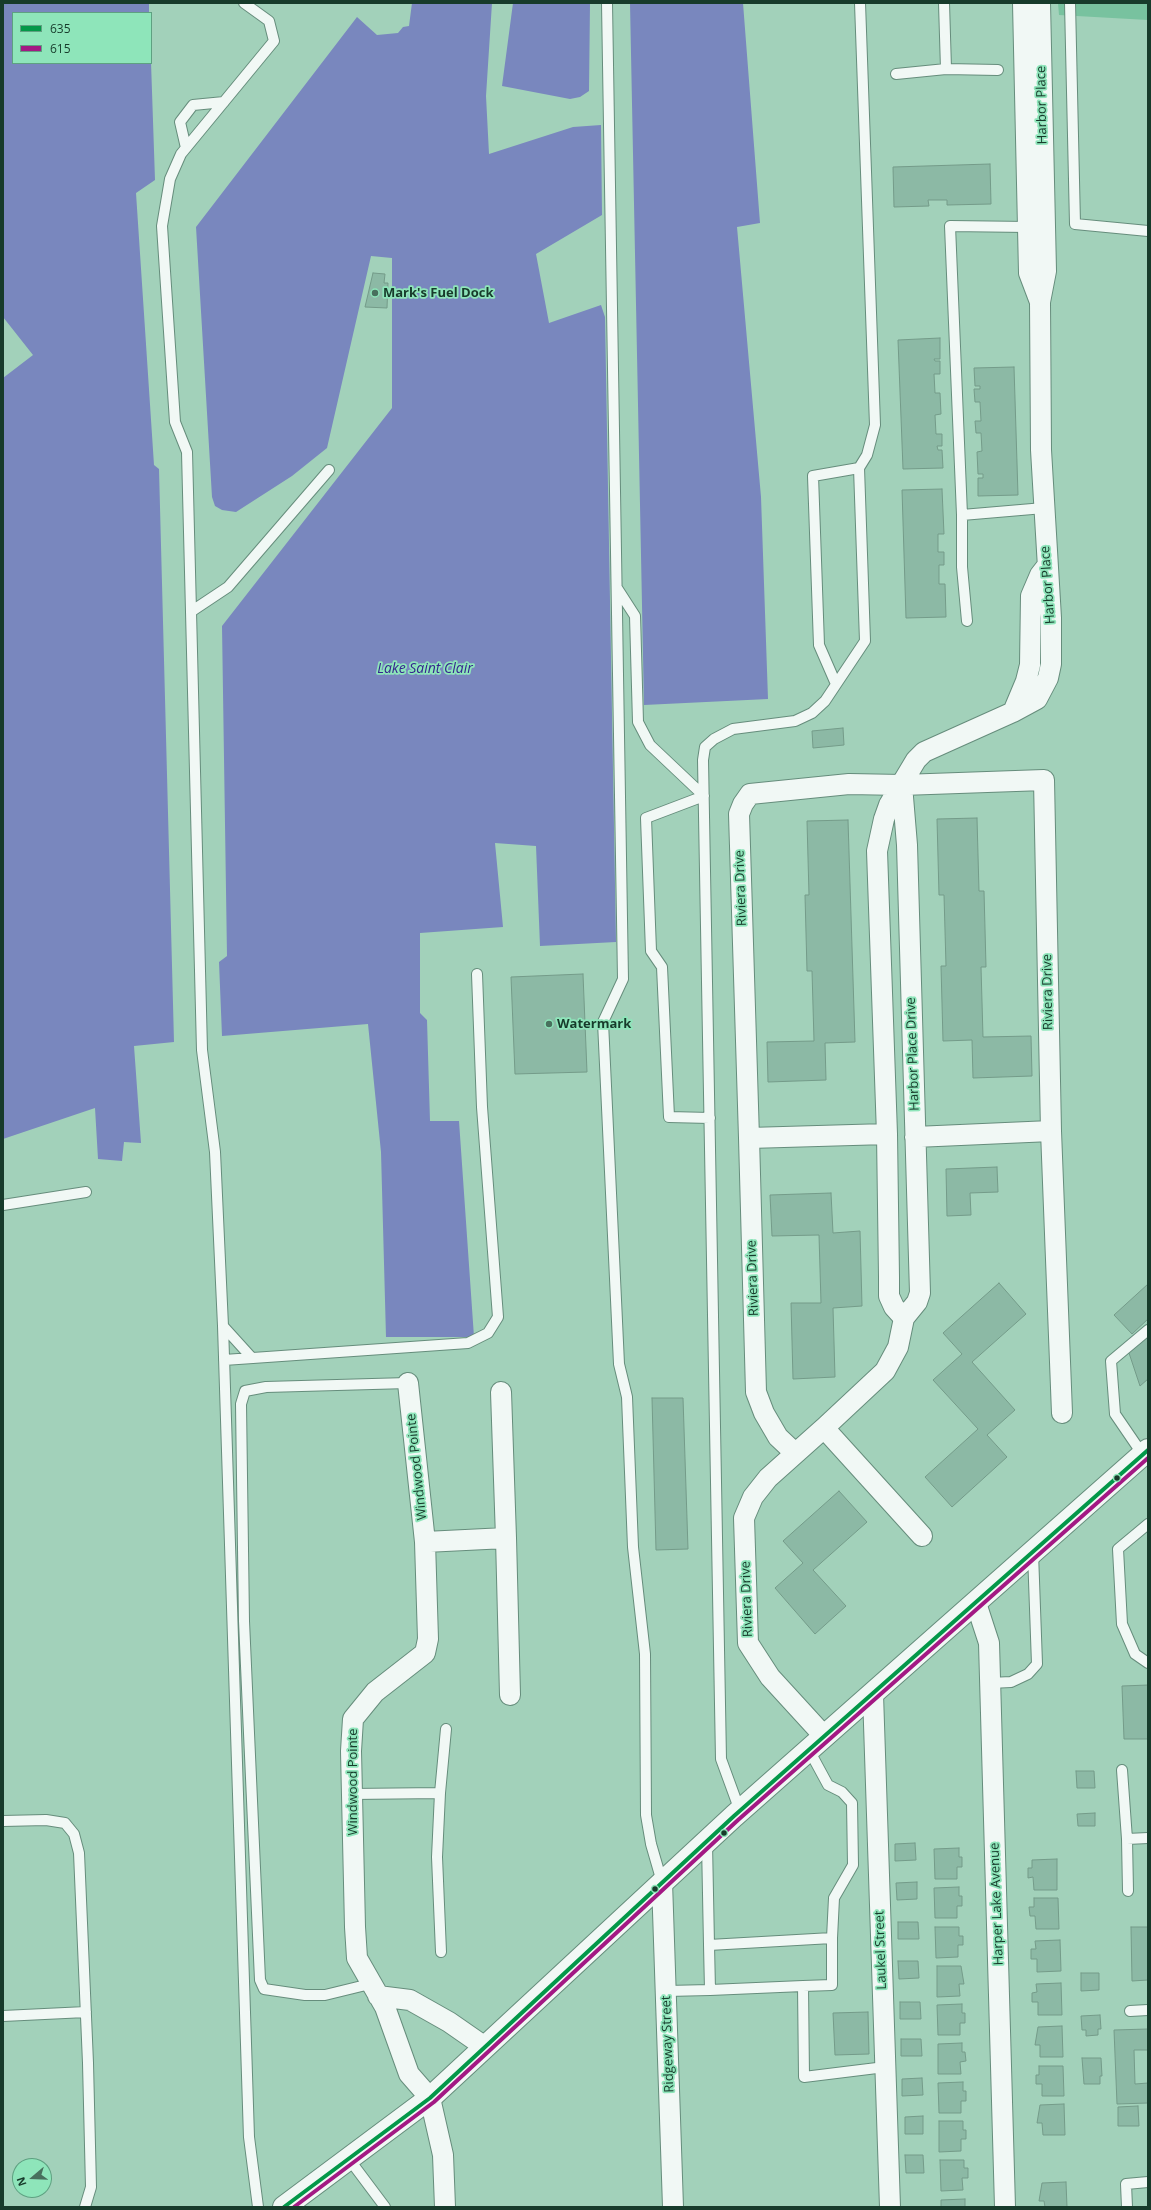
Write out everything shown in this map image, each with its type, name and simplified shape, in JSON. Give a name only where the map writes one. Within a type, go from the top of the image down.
[{"type":"main road","points":[[284,2207],[430,2098],[740,1811],[1145,1453]]},
{"type":"street","name":"Harbor Place","points":[[1022,3],[1032,28]]},
{"type":"street","name":"Harbor Place","points":[[902,786],[916,760],[924,752],[1013,712],[1037,699],[1048,678],[1051,664],[1051,618],[1041,450],[1040,302],[1046,271],[1035,183],[1032,28],[1040,3]]},
{"type":"street","name":"Harbor Place","points":[[1035,183],[1028,228],[1029,273],[1040,302]]},
{"type":"street","points":[[1013,712],[1026,681],[1030,665],[1031,596],[1040,575],[1047,566]]},
{"type":"street","points":[[1047,566],[1058,598],[1059,629],[1058,661],[1048,678]]},
{"type":"street","points":[[1030,619],[1051,618]]},
{"type":"street","name":"Riviera Drive","points":[[795,1453],[778,1437],[764,1413],[756,1392],[739,814],[743,804],[750,794],[768,791],[849,784],[902,786],[1044,780],[1051,1131],[1062,1413]]},
{"type":"street","points":[[902,786],[889,805],[877,851],[886,1134],[889,1296],[894,1307],[904,1318]]},
{"type":"street","name":"Harbor Place Drive","points":[[902,786],[907,845],[920,1293],[917,1302],[904,1318]]},
{"type":"street","points":[[915,1137],[1051,1131]]},
{"type":"street","points":[[749,1138],[886,1134]]},
{"type":"street","name":"Riviera Drive","points":[[817,1743],[770,1677],[748,1643],[744,1518],[753,1497],[768,1478],[824,1428],[888,1367],[898,1347],[904,1318]]},
{"type":"street","name":"Windwood Pointe","points":[[408,1383],[425,1542],[428,1639],[425,1652],[375,1692],[353,1719],[351,1751],[357,1958],[385,2007],[409,2074],[430,2098]]},
{"type":"street","points":[[501,1392],[510,1695]]},
{"type":"street","points":[[824,1428],[922,1536]]},
{"type":"street","points":[[425,1542],[506,1538]]},
{"type":"street","name":"Harper Lake Avenue","points":[[976,1603],[989,1643],[1005,2207]]},
{"type":"street","name":"Laukel Street","points":[[873,1694],[890,2207]]},
{"type":"street","name":"Ridgeway Street","points":[[662,1882],[673,2207]]},
{"type":"street","points":[[374,1990],[410,2000],[449,2022],[485,2047]]},
{"type":"street","points":[[430,2098],[443,2155],[445,2207]]},
{"type":"lane","points":[[244,3],[269,21],[274,42],[186,148],[170,179],[162,226],[175,422],[187,452],[202,1050],[215,1152],[223,1326],[249,2137],[258,2207]]},
{"type":"lane","points":[[607,3],[623,979],[603,1022],[620,1364],[627,1397],[633,1547],[645,1654],[644,1777],[646,1815],[651,1844],[662,1882]]},
{"type":"lane","points":[[740,1811],[721,1759],[703,760],[705,747],[714,739],[732,729],[795,721],[812,712],[825,701],[865,641],[859,468],[867,455],[875,425],[860,3]]},
{"type":"lane","points":[[944,3],[946,69]]},
{"type":"lane","points":[[1070,3],[1075,224],[1148,231]]},
{"type":"lane","points":[[896,74],[946,69],[998,70]]},
{"type":"lane","points":[[186,148],[180,122],[193,105],[224,102]]},
{"type":"lane","points":[[967,621],[962,567],[962,515],[950,226],[1028,228]]},
{"type":"lane","points":[[836,684],[819,645],[813,476],[859,468]]},
{"type":"lane","points":[[192,611],[228,587],[329,470]]},
{"type":"lane","points":[[962,515],[1044,508]]},
{"type":"lane","points":[[617,588],[635,616],[638,722],[650,745],[704,796]]},
{"type":"lane","points":[[704,796],[646,818],[651,951],[662,967],[669,1117],[710,1118]]},
{"type":"lane","points":[[224,1360],[468,1343],[488,1333],[498,1317],[482,1107],[477,974]]},
{"type":"lane","points":[[3,1205],[86,1192]]},
{"type":"lane","points":[[223,1326],[252,1358]]},
{"type":"lane","points":[[1145,1453],[1115,1414],[1111,1361],[1148,1330]]},
{"type":"lane","points":[[374,1990],[306,1995],[264,1989],[260,1980],[244,1621],[241,1404],[245,1390],[266,1387],[408,1383]]},
{"type":"lane","points":[[1148,1524],[1118,1549],[1122,1624],[1135,1654],[1148,1663]]},
{"type":"lane","points":[[990,1683],[1011,1682],[1028,1674],[1037,1664],[1033,1552]]},
{"type":"lane","points":[[441,1952],[437,1857],[440,1793],[446,1729]]},
{"type":"lane","points":[[666,1991],[832,1985],[834,1898],[853,1865],[852,1803],[842,1792],[828,1785],[817,1743]]},
{"type":"lane","points":[[1122,1770],[1127,1839],[1128,1891]]},
{"type":"lane","points":[[352,1794],[440,1793]]},
{"type":"lane","points":[[3,1821],[46,1820],[65,1823],[74,1834],[79,1853],[86,2012],[91,2187],[85,2207]]},
{"type":"lane","points":[[1127,1839],[1148,1838]]},
{"type":"lane","points":[[707,1841],[710,1990]]},
{"type":"lane","points":[[710,1944],[832,1938]]},
{"type":"lane","points":[[803,1986],[804,2077],[885,2067]]},
{"type":"lane","points":[[1130,2011],[1148,2010]]},
{"type":"lane","points":[[3,2016],[86,2012]]},
{"type":"lane","points":[[348,2159],[381,2206]]},
{"type":"lane","points":[[1127,2207],[1126,2184],[1148,2182]]},
{"type":"green space","points":[[1058,3],[1148,3],[1148,20],[1059,15]]},
{"type":"water","points":[[3,3],[149,3],[149,12],[12,12],[12,64],[151,64],[155,180],[136,193],[154,465],[159,469],[174,1042],[134,1046],[141,1143],[124,1142],[122,1161],[98,1159],[95,1108],[3,1139],[3,378],[33,355],[3,317]]},
{"type":"water","name":"Lake Saint Clair","points":[[412,3],[492,3],[486,96],[489,154],[573,127],[601,125],[602,215],[536,254],[549,323],[601,305],[605,317],[616,942],[540,946],[536,846],[495,843],[503,927],[420,933],[420,1013],[427,1020],[430,1121],[459,1121],[474,1337],[386,1337],[381,1152],[368,1024],[222,1036],[219,962],[227,956],[222,626],[392,408],[392,258],[371,256],[327,448],[292,476],[236,512],[222,510],[215,506],[212,497],[196,227],[357,17],[377,35],[398,33],[403,27],[409,26]]},
{"type":"water","points":[[513,3],[590,3],[589,91],[580,97],[570,99],[502,86]]},
{"type":"water","points":[[630,3],[743,3],[760,223],[737,227],[761,497],[768,699],[644,705]]},
{"type":"building","points":[[990,164],[991,204],[947,205],[947,200],[928,200],[929,206],[894,207],[893,167]]},
{"type":"building","points":[[373,273],[385,274],[384,283],[388,283],[387,308],[365,307]]},
{"type":"building","points":[[940,338],[940,359],[934,359],[935,361],[940,361],[940,374],[934,374],[935,393],[940,393],[941,414],[935,415],[936,434],[942,434],[942,446],[937,446],[938,450],[942,450],[943,468],[903,469],[898,340]]},
{"type":"building","points":[[1014,367],[1018,495],[978,496],[978,478],[983,478],[983,474],[978,474],[977,452],[982,451],[981,433],[976,433],[975,421],[981,421],[980,402],[975,402],[974,389],[980,389],[980,386],[975,386],[974,368]]},
{"type":"building","points":[[942,489],[944,534],[938,534],[938,552],[944,552],[944,565],[939,565],[939,584],[945,584],[946,617],[906,618],[902,490]]},
{"type":"building","points":[[843,728],[844,745],[813,748],[812,731]]},
{"type":"building","points":[[977,818],[979,891],[984,891],[986,967],[981,967],[983,1037],[1031,1036],[1032,1076],[973,1078],[972,1040],[943,1041],[941,966],[946,966],[944,895],[939,895],[937,819]]},
{"type":"building","points":[[848,820],[855,1042],[825,1043],[826,1080],[768,1082],[767,1042],[814,1041],[812,971],[807,971],[805,895],[809,895],[807,821]]},
{"type":"building","name":"Watermark","points":[[583,974],[587,1072],[515,1074],[511,977]]},
{"type":"building","points":[[997,1167],[998,1192],[970,1193],[971,1215],[947,1216],[946,1169]]},
{"type":"building","points":[[831,1193],[833,1233],[860,1231],[862,1306],[833,1308],[835,1377],[793,1379],[791,1303],[821,1303],[819,1235],[772,1236],[770,1195]]},
{"type":"building","points":[[999,1283],[1026,1314],[972,1362],[1015,1410],[987,1435],[1007,1457],[952,1507],[925,1477],[978,1429],[933,1380],[962,1354],[943,1333]]},
{"type":"building","points":[[1148,1284],[1148,1319],[1132,1334],[1114,1315]]},
{"type":"building","points":[[1148,1333],[1148,1379],[1140,1386],[1128,1350]]},
{"type":"building","points":[[652,1398],[683,1398],[688,1549],[656,1550]]},
{"type":"building","points":[[839,1491],[867,1522],[813,1570],[846,1606],[815,1634],[775,1588],[803,1563],[783,1541]]},
{"type":"building","points":[[1148,1685],[1148,1739],[1124,1739],[1122,1686]]},
{"type":"building","points":[[1076,1771],[1094,1771],[1095,1788],[1077,1788]]},
{"type":"building","points":[[1095,1813],[1095,1826],[1078,1826],[1077,1814]]},
{"type":"building","points":[[915,1843],[916,1860],[895,1861],[895,1844]]},
{"type":"building","points":[[959,1848],[959,1857],[962,1857],[962,1867],[957,1867],[957,1879],[935,1879],[934,1849]]},
{"type":"building","points":[[1057,1859],[1057,1890],[1034,1890],[1033,1877],[1028,1878],[1028,1868],[1032,1868],[1032,1860]]},
{"type":"building","points":[[917,1882],[917,1899],[897,1900],[896,1883]]},
{"type":"building","points":[[959,1887],[959,1896],[962,1896],[962,1906],[957,1906],[957,1918],[935,1918],[934,1888]]},
{"type":"building","points":[[1034,1898],[1058,1898],[1059,1929],[1036,1929],[1035,1916],[1030,1916],[1029,1907],[1034,1907]]},
{"type":"building","points":[[898,1922],[918,1922],[919,1939],[898,1939]]},
{"type":"building","points":[[935,1927],[959,1927],[959,1936],[963,1936],[963,1945],[958,1945],[958,1957],[936,1958]]},
{"type":"building","points":[[1131,1927],[1148,1927],[1148,1980],[1132,1981]]},
{"type":"building","points":[[1060,1940],[1061,1971],[1037,1972],[1037,1959],[1031,1959],[1031,1949],[1036,1949],[1035,1941]]},
{"type":"building","points":[[898,1961],[918,1961],[919,1978],[899,1979]]},
{"type":"building","points":[[937,1966],[961,1966],[964,1984],[959,1984],[960,1996],[937,1997]]},
{"type":"building","points":[[1081,1973],[1099,1973],[1099,1990],[1081,1991]]},
{"type":"building","points":[[1061,1983],[1062,2015],[1038,2015],[1038,2002],[1032,2002],[1032,1993],[1037,1992],[1036,1984]]},
{"type":"building","points":[[900,2002],[920,2002],[921,2019],[900,2019]]},
{"type":"building","points":[[962,2004],[962,2013],[965,2013],[965,2023],[960,2023],[960,2035],[938,2035],[937,2005]]},
{"type":"building","points":[[868,2012],[869,2054],[835,2055],[833,2013]]},
{"type":"building","points":[[1100,2015],[1101,2029],[1098,2029],[1098,2035],[1086,2036],[1086,2030],[1082,2030],[1081,2016]]},
{"type":"building","points":[[1062,2026],[1063,2057],[1040,2057],[1040,2045],[1035,2045],[1038,2027]]},
{"type":"building","points":[[1148,2029],[1148,2050],[1134,2050],[1135,2084],[1148,2083],[1148,2103],[1117,2104],[1114,2030]]},
{"type":"building","points":[[901,2039],[921,2039],[922,2056],[901,2056]]},
{"type":"building","points":[[962,2043],[962,2052],[965,2052],[966,2061],[960,2062],[961,2074],[938,2074],[938,2044]]},
{"type":"building","points":[[1082,2058],[1101,2058],[1102,2076],[1100,2076],[1100,2084],[1084,2084]]},
{"type":"building","points":[[1039,2066],[1063,2066],[1064,2096],[1042,2096],[1042,2084],[1036,2084],[1036,2075],[1039,2075]]},
{"type":"building","points":[[922,2078],[923,2095],[902,2096],[902,2079]]},
{"type":"building","points":[[963,2082],[963,2091],[966,2091],[966,2101],[961,2101],[961,2113],[939,2113],[938,2083]]},
{"type":"building","points":[[1064,2104],[1065,2135],[1043,2135],[1042,2123],[1037,2123],[1040,2105]]},
{"type":"building","points":[[1138,2106],[1139,2126],[1118,2126],[1118,2107]]},
{"type":"building","points":[[923,2116],[923,2134],[905,2134],[905,2117]]},
{"type":"building","points":[[939,2121],[963,2121],[963,2130],[966,2130],[966,2139],[961,2139],[961,2151],[939,2152]]},
{"type":"building","points":[[905,2155],[923,2155],[924,2173],[906,2173]]},
{"type":"building","points":[[940,2160],[964,2160],[964,2168],[968,2168],[968,2178],[962,2178],[963,2190],[941,2191]]},
{"type":"building","points":[[1066,2182],[1067,2207],[1045,2207],[1044,2201],[1039,2201],[1042,2183]]},
{"type":"building","points":[[965,2199],[965,2207],[941,2207],[941,2200]]},
{"type":"transit line","name":"635","points":[[284,2207],[430,2098],[734,1816],[1148,1450]]},
{"type":"transit line","name":"615","points":[[294,2207],[434,2102],[738,1820],[1148,1458]]},
{"type":"place","name":"Mark's Fuel Dock","points":[[375,293]]},
{"type":"place","name":"Watermark","points":[[549,1024]]}]
